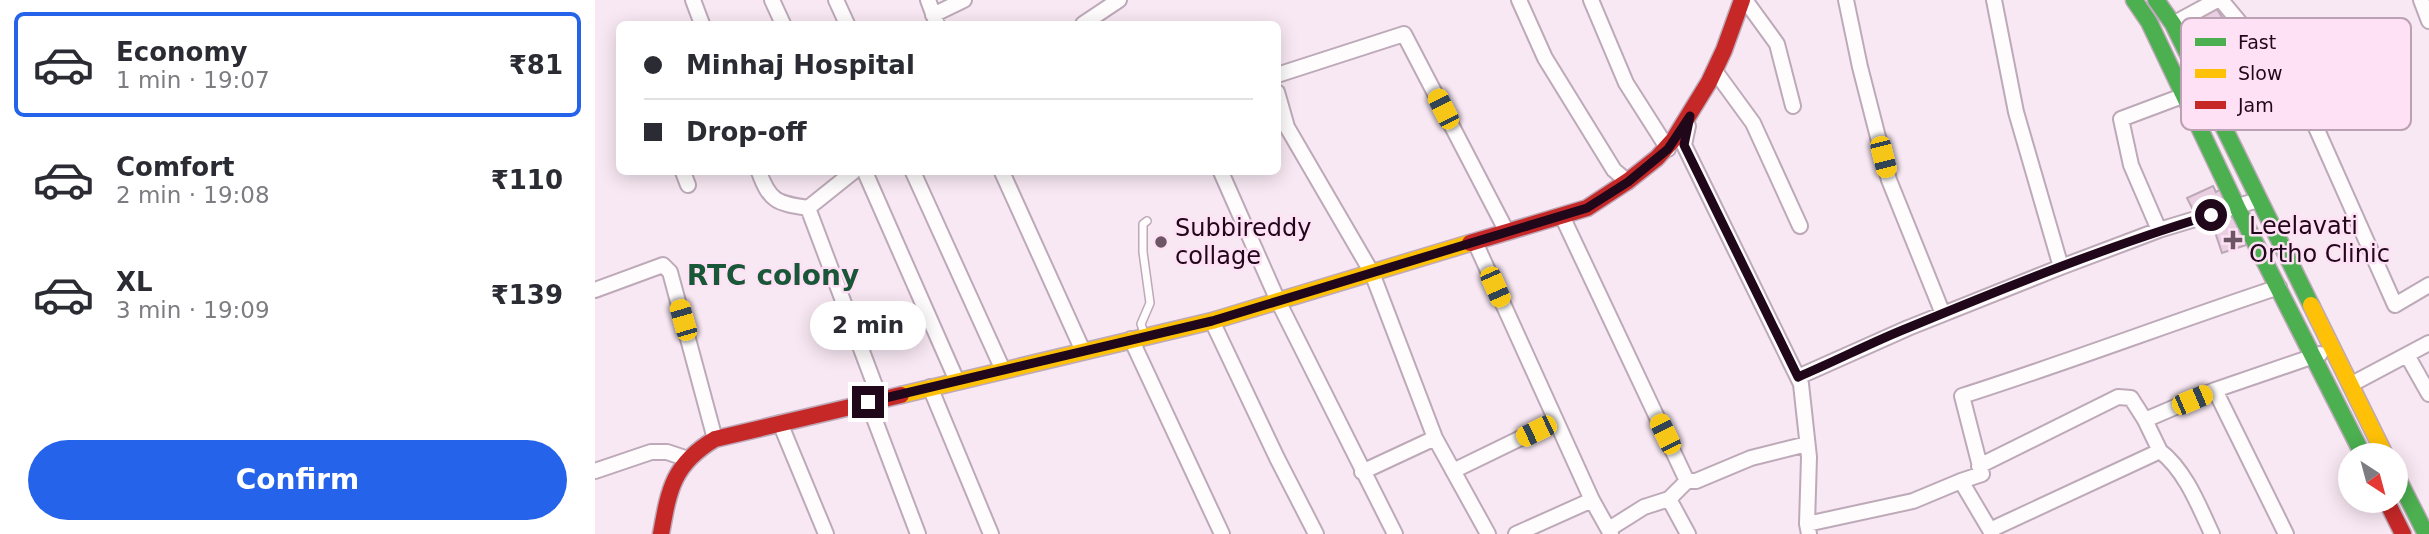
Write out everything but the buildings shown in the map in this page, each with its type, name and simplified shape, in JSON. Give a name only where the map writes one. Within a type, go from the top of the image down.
[{"type":"main road","points":[[661,534],[675,474],[685,458],[715,439],[1212,321],[1587,208],[1628,182],[1668,149],[1715,71],[1743,0]]},
{"type":"main road","points":[[2156,0],[2181,41]]},
{"type":"main road","points":[[2140,2],[2181,87]]},
{"type":"main road","points":[[2201,130],[2264,262],[2357,443]]},
{"type":"main road","points":[[2224,130],[2379,443]]},
{"type":"main road","points":[[2408,499],[2425,534]]},
{"type":"main road","points":[[2392,513],[2403,534]]},
{"type":"street","points":[[693,0],[701,21]]},
{"type":"street","points":[[772,0],[782,21]]},
{"type":"street","points":[[836,0],[846,21]]},
{"type":"street","points":[[928,0],[935,20],[964,0]]},
{"type":"street","points":[[1102,19],[1119,0]]},
{"type":"street","points":[[1519,0],[1545,58],[1614,170],[1628,182]]},
{"type":"street","points":[[1591,0],[1626,83],[1668,149]]},
{"type":"street","points":[[1743,0],[1777,44],[1793,106]]},
{"type":"street","points":[[1846,0],[1889,180],[1943,314]]},
{"type":"street","points":[[1994,0],[2016,112],[2061,267]]},
{"type":"street","points":[[2184,18],[2219,0],[2234,18]]},
{"type":"street","points":[[2421,0],[2429,21]]},
{"type":"street","points":[[2173,24],[2181,20]]},
{"type":"street","points":[[1281,74],[1404,34],[1507,232]]},
{"type":"street","points":[[1715,71],[1753,123],[1800,226]]},
{"type":"street","points":[[2159,230],[2131,164],[2121,118],[2181,96]]},
{"type":"street","points":[[1281,106],[1287,127],[1372,273],[1435,438],[1488,534]]},
{"type":"street","points":[[1690,116],[1684,145],[1801,384],[1807,444],[1808,529],[1913,501],[1982,474],[1962,396],[2279,287]]},
{"type":"street","points":[[2317,130],[2395,305],[2429,285]]},
{"type":"street","points":[[760,175],[767,193],[785,204],[808,208],[849,175]]},
{"type":"street","points":[[866,175],[957,381]]},
{"type":"street","points":[[914,175],[1003,370]]},
{"type":"street","points":[[1003,175],[1083,351]]},
{"type":"street","points":[[1222,175],[1278,301],[1395,534]]},
{"type":"street","points":[[1798,377],[1943,314],[2061,267],[2159,230],[2258,200]]},
{"type":"street","points":[[808,208],[918,534]]},
{"type":"street","points":[[1562,216],[1688,481]]},
{"type":"street","points":[[1475,242],[1592,500],[1610,531],[1644,508],[1669,499],[1688,481],[1696,481],[1751,458],[1807,444]]},
{"type":"street","points":[[595,290],[663,265],[670,272],[715,439]]},
{"type":"street","points":[[1212,321],[1277,458],[1317,534]]},
{"type":"street","points":[[1138,338],[1222,534]]},
{"type":"street","points":[[2350,385],[2429,343]]},
{"type":"street","points":[[2145,420],[2215,390],[2333,350]]},
{"type":"street","points":[[2407,355],[2429,394]]},
{"type":"street","points":[[930,387],[991,534]]},
{"type":"street","points":[[2215,390],[2286,534]]},
{"type":"street","points":[[1979,466],[2119,397],[2131,398],[2145,420],[2159,451],[2169,458],[2189,489],[2208,533]]},
{"type":"street","points":[[1453,471],[1556,421]]},
{"type":"street","points":[[780,423],[826,534]]},
{"type":"street","points":[[1362,472],[1435,438]]},
{"type":"street","points":[[1961,481],[1991,532],[2159,451]]},
{"type":"street","points":[[595,471],[651,452],[667,452],[685,458]]},
{"type":"street","points":[[1669,499],[1688,534]]},
{"type":"street","points":[[1516,534],[1592,500]]},
{"type":"lane","points":[[1138,338],[1150,303],[1143,252],[1143,224],[1147,221]]},
{"type":"traffic: fast","points":[[2134,0],[2149,22],[2181,89]]},
{"type":"traffic: fast","points":[[2156,0],[2181,40]]},
{"type":"traffic: fast","points":[[2200,130],[2357,443]]},
{"type":"traffic: fast","points":[[2225,130],[2311,305]]},
{"type":"traffic: fast","points":[[2408,499],[2426,534]]},
{"type":"traffic: slow","points":[[901,395],[1212,321],[1470,243]]},
{"type":"traffic: slow","points":[[2311,305],[2379,443]]},
{"type":"traffic: jam","points":[[1470,243],[1587,208],[1657,158],[1674,139],[1709,82],[1742,0]]},
{"type":"traffic: jam","points":[[661,534],[675,479],[690,458],[715,439],[901,395]]},
{"type":"traffic: jam","points":[[2392,513],[2403,534]]},
{"type":"place","name":"Leelavati Ortho Clinic","points":[[2233,240]]},
{"type":"place","name":"Subbireddy collage","points":[[1161,242]]},
{"type":"district","name":"RTC colony","points":[[773,275]]},
{"type":"route","points":[[868,402],[1212,321],[1587,208],[1628,182],[1668,149],[1690,116],[1684,145],[1798,377],[1908,327],[2159,230],[2211,215]]}]
